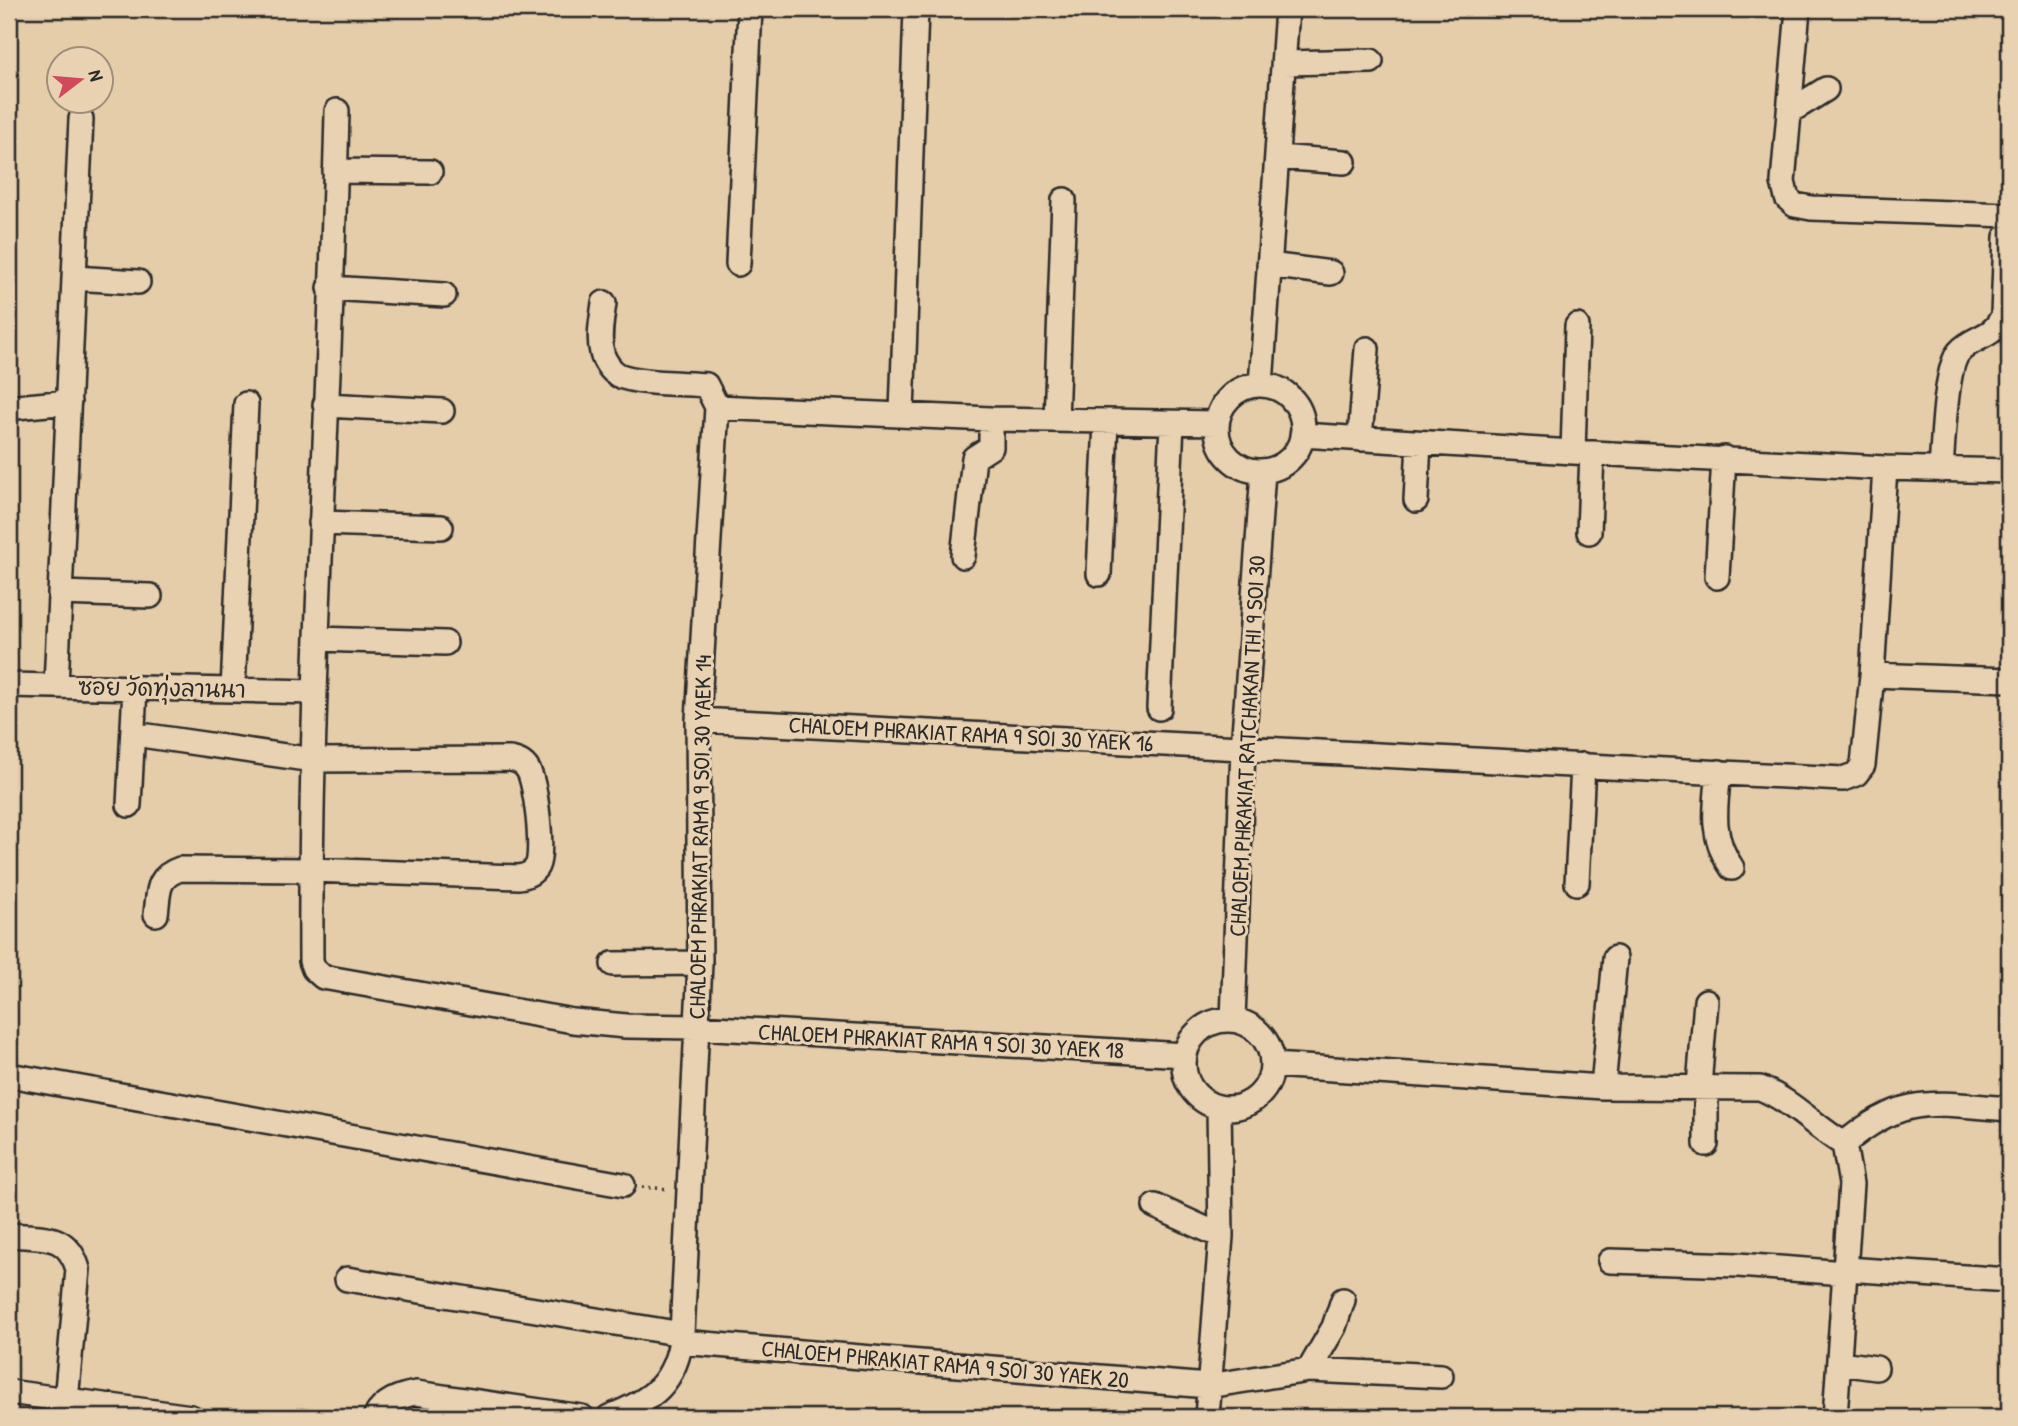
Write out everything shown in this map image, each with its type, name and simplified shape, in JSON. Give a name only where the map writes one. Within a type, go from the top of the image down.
[{"type":"street","points":[[738,264],[750,9]]},
{"type":"street","points":[[902,413],[916,9]]},
{"type":"street","points":[[1261,385],[1287,9]]},
{"type":"street","points":[[1798,9],[1783,182],[1787,198],[1795,205],[1811,208],[2008,226],[2003,314],[2000,325],[1959,353],[1951,369],[1941,470]]},
{"type":"street","points":[[1284,64],[1371,61]]},
{"type":"street","points":[[1789,112],[1826,89]]},
{"type":"street","name":"CHALOEM PHRAKIAT RAMA 9 SOI 30 YAEK 18","points":[[337,111],[310,870],[311,961],[314,969],[323,977],[573,1021],[1185,1055]]},
{"type":"street","points":[[56,686],[81,119]]},
{"type":"street","points":[[1277,157],[1344,162]]},
{"type":"street","points":[[335,171],[430,172]]},
{"type":"street","points":[[1056,420],[1063,200]]},
{"type":"street","points":[[1269,265],[1331,273]]},
{"type":"street","points":[[74,278],[138,282]]},
{"type":"street","points":[[330,289],[444,295]]},
{"type":"street","points":[[604,303],[600,331],[602,354],[609,367],[619,375],[639,379],[706,385],[717,407],[902,413],[991,419],[1217,423]]},
{"type":"street","points":[[1577,326],[1582,453],[1589,532]]},
{"type":"street","points":[[1360,439],[1367,349]]},
{"type":"street","points":[[1261,385],[1275,388],[1293,401],[1302,420],[1302,435],[1300,444],[1289,460],[1272,470],[1250,471],[1228,458],[1221,448],[1217,423],[1224,403],[1231,395],[1240,389],[1261,385]]},
{"type":"street","points":[[9,411],[16,407],[69,402]]},
{"type":"street","points":[[233,690],[246,404]]},
{"type":"street","points":[[325,405],[442,411]]},
{"type":"street","name":"CHALOEM PHRAKIAT RAMA 9 SOI 30 YAEK 14","points":[[609,1417],[630,1409],[651,1395],[669,1378],[676,1364],[682,1338],[700,963],[698,720],[717,407]]},
{"type":"street","points":[[963,556],[974,458],[991,447],[991,419]]},
{"type":"street","points":[[1099,574],[1106,422]]},
{"type":"street","points":[[1159,708],[1172,423]]},
{"type":"street","points":[[1302,435],[1582,453],[1885,468],[2009,471]]},
{"type":"street","points":[[1416,500],[1419,443]]},
{"type":"street","points":[[1717,577],[1724,458]]},
{"type":"street","points":[[1885,468],[1872,675],[2009,680]]},
{"type":"street","name":"CHALOEM PHRAKIAT RATCHAKAN THI 9 SOI 30","points":[[1233,1020],[1243,748],[1262,472]]},
{"type":"street","points":[[321,523],[442,527]]},
{"type":"street","points":[[60,593],[150,596]]},
{"type":"street","points":[[317,639],[445,643]]},
{"type":"street","name":"CHALOEM PHRAKIAT RAMA 9 SOI 30 YAEK 16","points":[[698,720],[1843,779],[1856,774],[1863,765],[1872,675]]},
{"type":"street","name":"ซอย วัดทุ่งลานนา","points":[[9,685],[315,692]]},
{"type":"street","points":[[129,805],[135,688]]},
{"type":"street","points":[[148,736],[313,760],[510,759],[521,762],[534,783],[540,853],[537,866],[531,873],[519,877],[180,869],[164,877],[159,886],[156,914]]},
{"type":"street","points":[[1577,883],[1583,765]]},
{"type":"street","points":[[1719,772],[1716,829],[1719,846],[1732,868]]},
{"type":"street","points":[[1603,1087],[1615,958]]},
{"type":"street","points":[[613,964],[700,963]]},
{"type":"street","points":[[1706,1001],[1702,1086],[1706,1144]]},
{"type":"street","points":[[1233,1020],[1246,1023],[1266,1040],[1273,1065],[1264,1092],[1254,1101],[1241,1107],[1219,1107],[1199,1098],[1189,1085],[1185,1071],[1185,1055],[1197,1032],[1208,1024],[1233,1020]]},
{"type":"street","points":[[1273,1065],[1603,1087],[1760,1088],[1777,1094],[1844,1144],[1851,1184],[1835,1417]]},
{"type":"street","points":[[9,1075],[623,1185]]},
{"type":"street","points":[[1844,1144],[1881,1116],[1908,1106],[1929,1104],[2009,1109]]},
{"type":"street","points":[[1208,1417],[1208,1386],[1221,1236],[1219,1107]]},
{"type":"street","points":[[1155,1206],[1221,1236]]},
{"type":"street","points":[[9,1235],[52,1239],[65,1244],[74,1254],[78,1269],[66,1401]]},
{"type":"street","points":[[1611,1261],[2009,1280]]},
{"type":"street","name":"CHALOEM PHRAKIAT RAMA 9 SOI 30 YAEK 20","points":[[347,1279],[682,1338],[1208,1386],[1309,1370],[1441,1376]]},
{"type":"street","points":[[1309,1370],[1334,1327],[1343,1300]]},
{"type":"street","points":[[1840,1363],[1876,1368]]},
{"type":"street","points":[[9,1392],[191,1417]]},
{"type":"street","points":[[375,1417],[388,1402],[400,1395],[416,1393],[482,1410],[582,1417]]},
{"type":"path","points":[[623,1185],[688,1191]]}]
